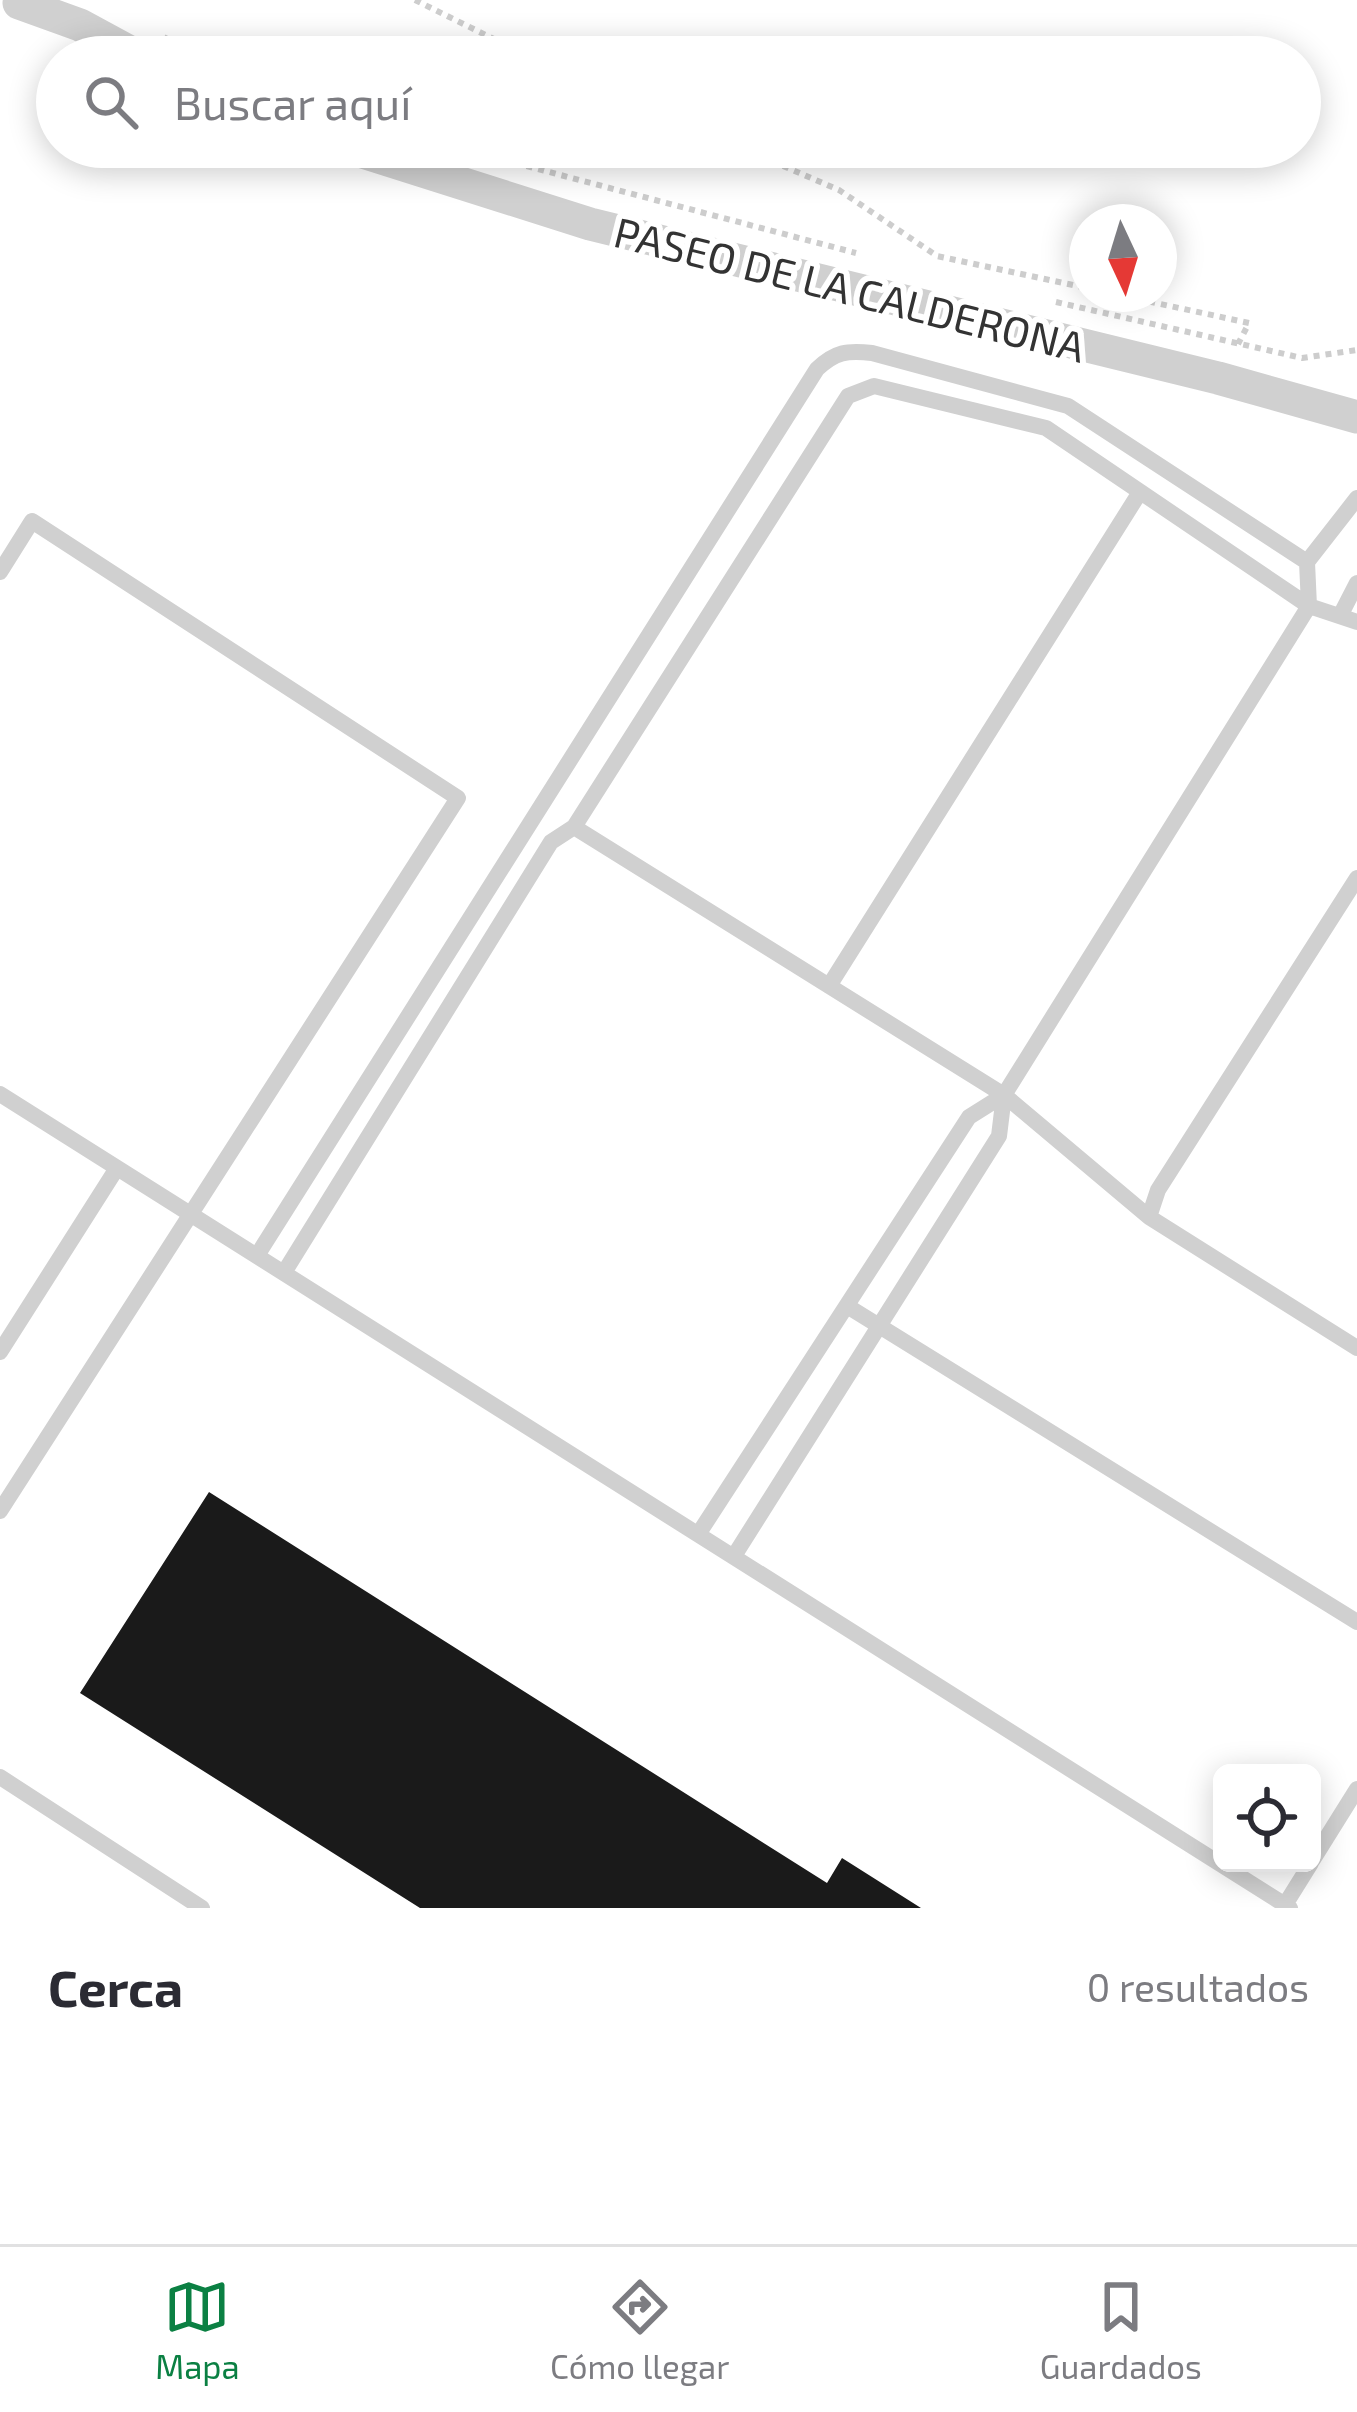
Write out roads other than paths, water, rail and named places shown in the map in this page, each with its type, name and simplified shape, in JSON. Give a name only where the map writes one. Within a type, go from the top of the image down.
[{"type":"street","points":[[57,0],[80,25]]},
{"type":"street","points":[[14,7],[80,25],[100,36]]},
{"type":"street","name":"PASEO DE LA CALDERONA","points":[[413,168],[590,224],[1357,416]]},
{"type":"lane","points":[[258,1254],[817,369],[831,356],[847,350],[872,353],[1068,406],[1307,562]]},
{"type":"lane","points":[[285,1271],[551,842],[574,827],[848,397],[874,386],[1046,428],[1309,606],[1348,619],[1357,584]]},
{"type":"lane","points":[[829,986],[1140,492]]},
{"type":"lane","points":[[734,1556],[999,1136],[1004,1095],[1309,606],[1307,562],[1357,498]]},
{"type":"lane","points":[[0,572],[32,521],[458,798],[0,1511]]},
{"type":"lane","points":[[574,827],[1004,1095],[1149,1217],[1357,1348]]},
{"type":"lane","points":[[1149,1217],[1158,1190],[1357,878]]},
{"type":"lane","points":[[0,1094],[1286,1907],[1305,1872]]},
{"type":"lane","points":[[699,1533],[969,1117],[1004,1095]]},
{"type":"lane","points":[[0,1352],[117,1168]]},
{"type":"lane","points":[[847,1306],[1357,1622]]},
{"type":"lane","points":[[0,1777],[202,1908]]},
{"type":"lane","points":[[1321,1846],[1357,1789]]}]
